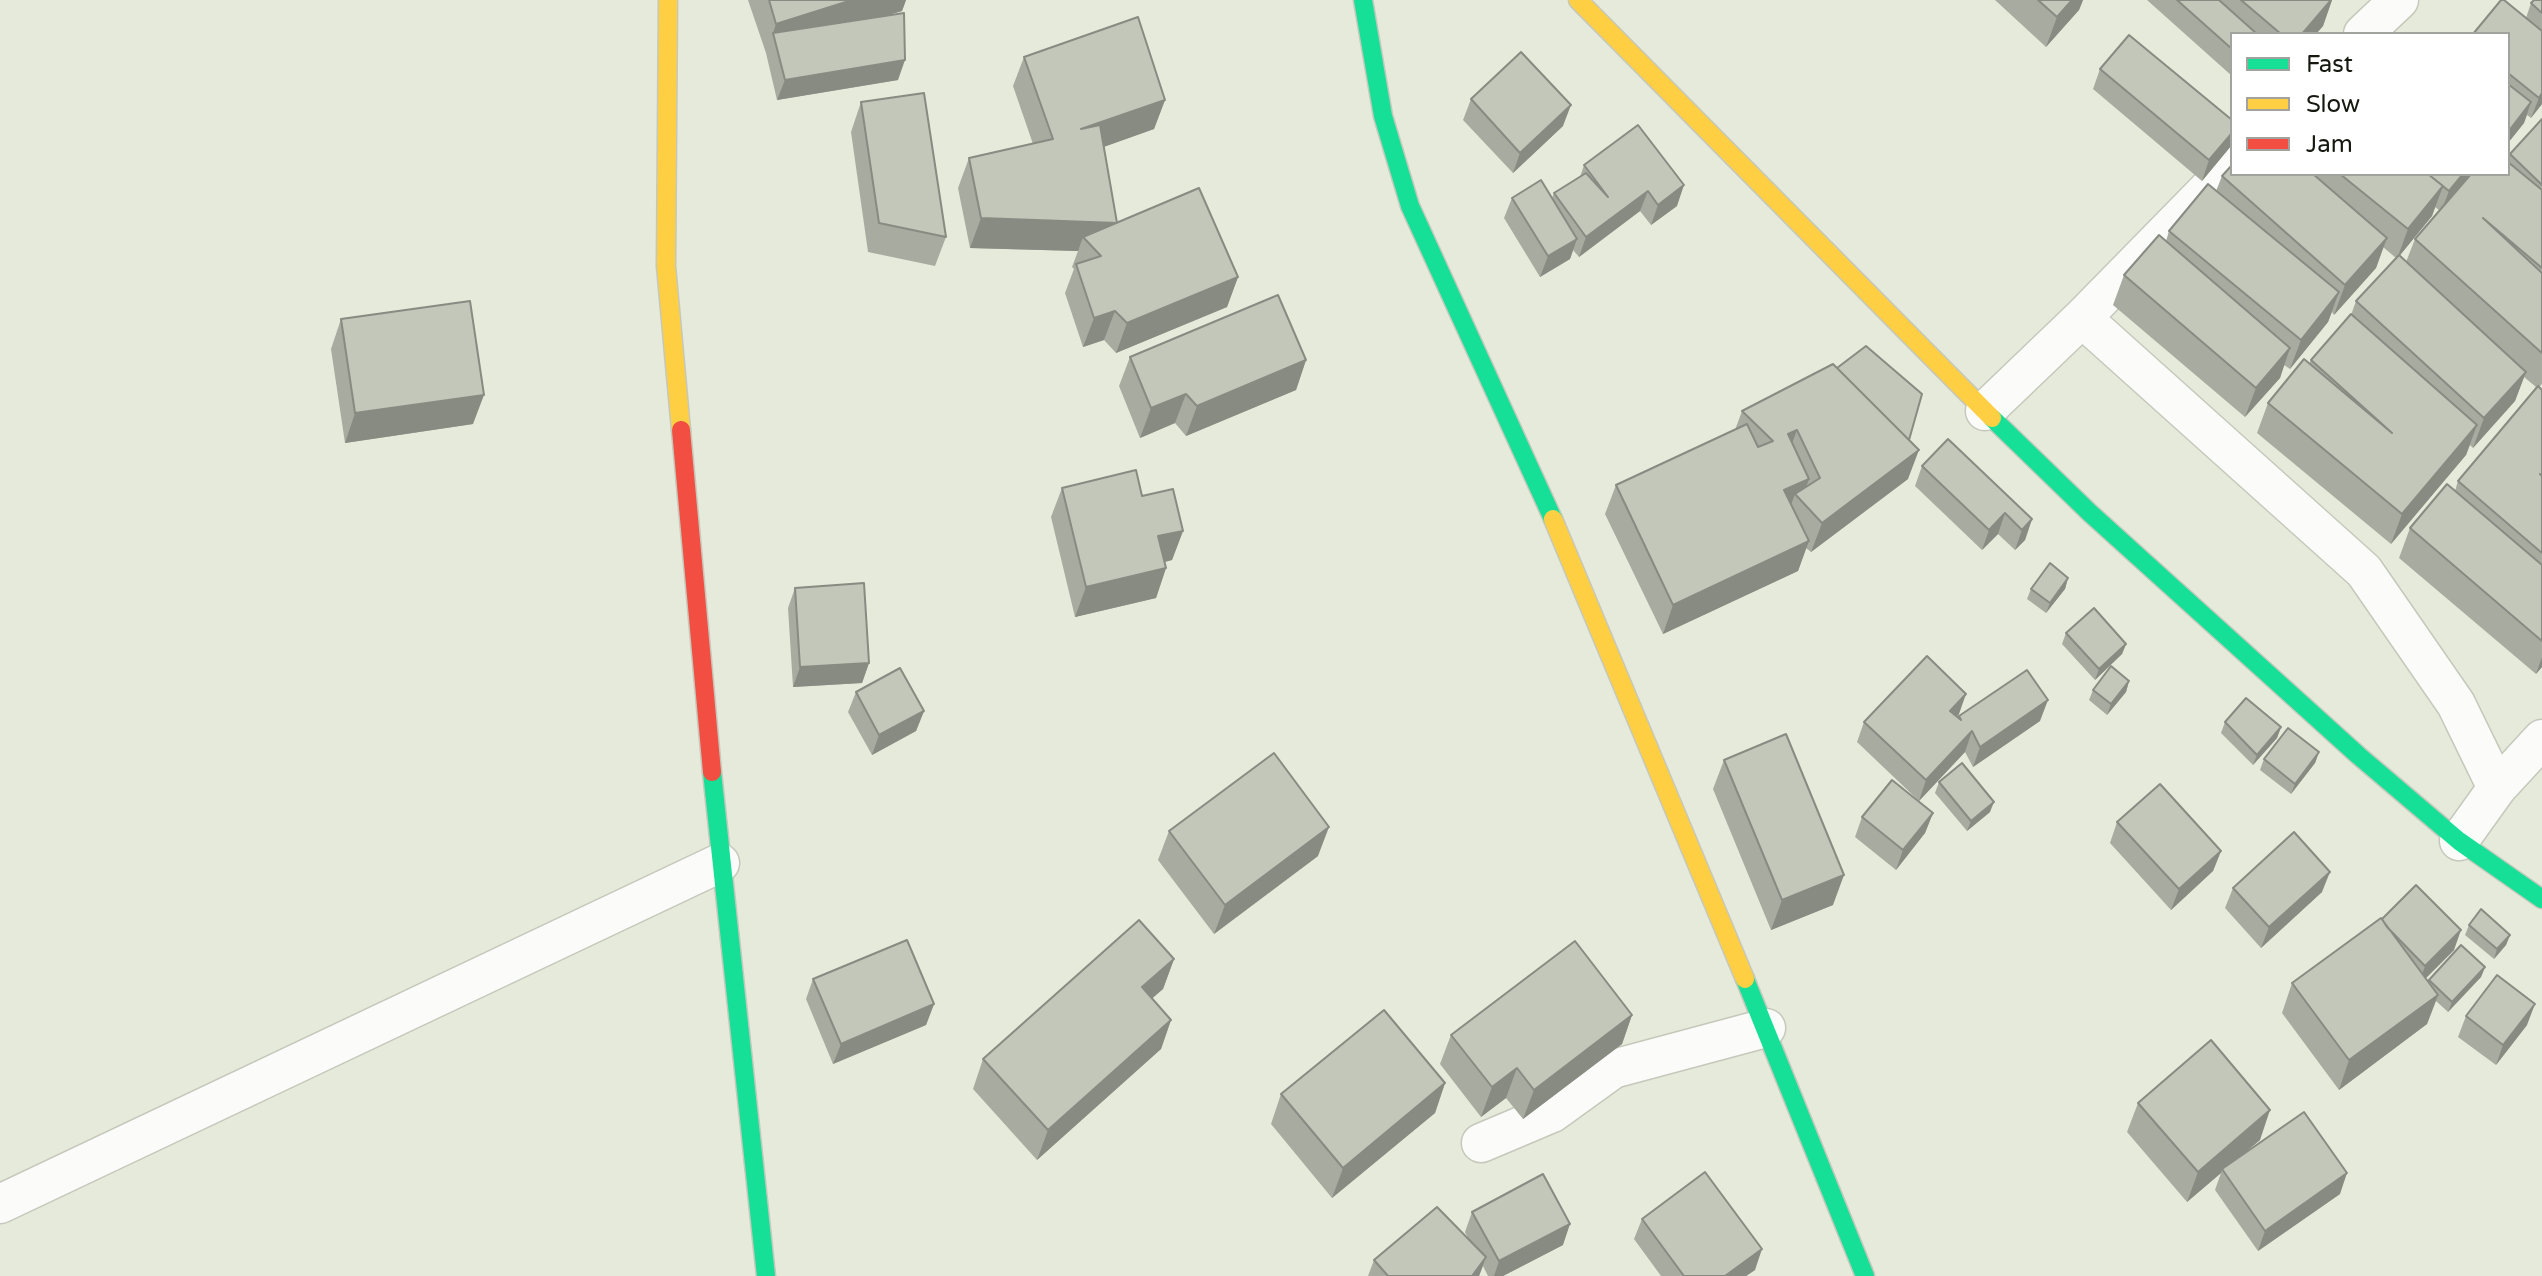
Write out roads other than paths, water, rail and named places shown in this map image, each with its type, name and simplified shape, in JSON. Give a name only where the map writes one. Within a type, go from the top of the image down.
[{"type":"main road","points":[[668,0],[666,266],[720,863],[766,1276]]},
{"type":"main road","points":[[1363,0],[1383,116],[1410,206],[1549,510],[1766,1028],[1865,1276]]},
{"type":"main road","points":[[1367,27],[1375,0]]},
{"type":"main road","points":[[1578,3],[2090,513],[2359,756],[2459,841],[2542,899]]},
{"type":"street","points":[[2365,32],[2399,0]]},
{"type":"street","points":[[1985,411],[2082,318],[2230,167]]},
{"type":"street","points":[[2082,318],[2364,571],[2456,704],[2497,788]]},
{"type":"street","points":[[2459,841],[2497,788],[2542,739]]},
{"type":"street","points":[[0,1204],[720,863]]},
{"type":"street","points":[[1481,1143],[1552,1113],[1613,1069],[1766,1028]]}]
